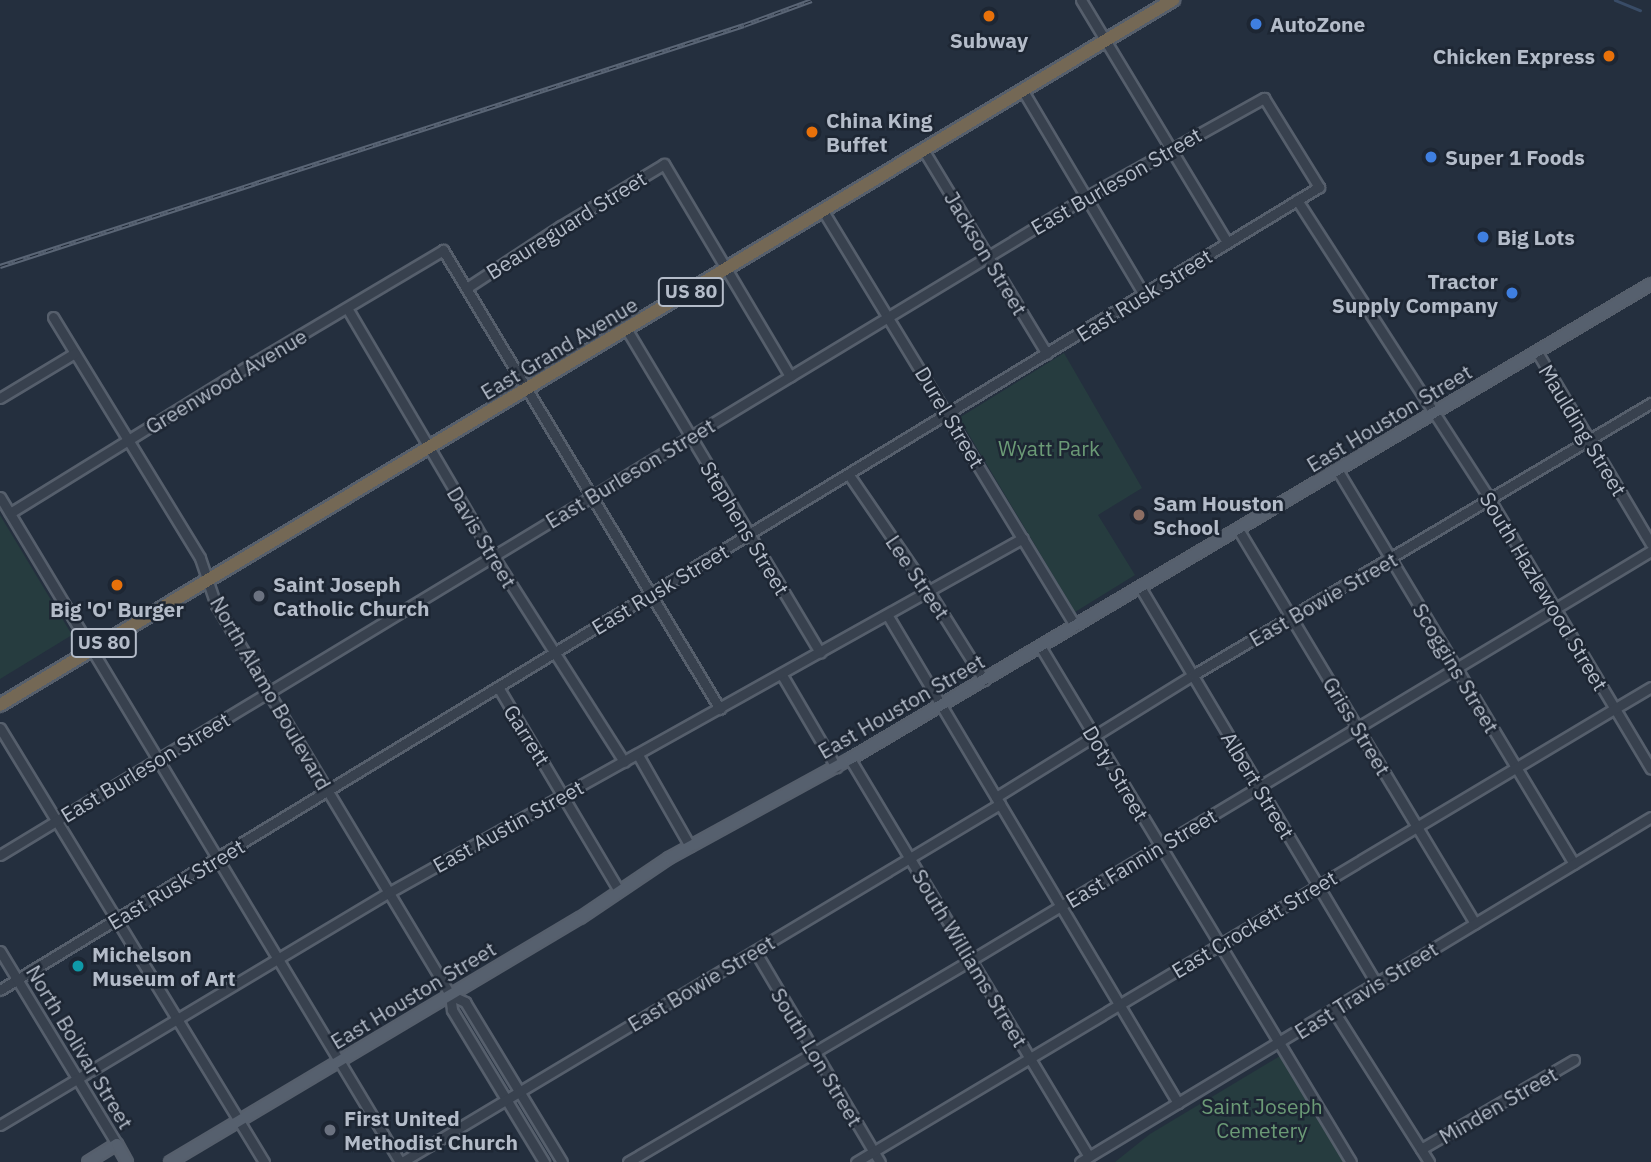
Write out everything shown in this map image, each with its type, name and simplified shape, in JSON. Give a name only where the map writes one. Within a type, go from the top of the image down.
[{"type":"highway","name":"East Grand Avenue","points":[[0,705],[1173,0]]},
{"type":"main road","name":"East Houston Street","points":[[170,1162],[450,995],[690,846],[850,759],[1651,284]]},
{"type":"main road","points":[[88,1162],[117,1144]]},
{"type":"main road","name":"North Bolivar Street","points":[[117,1144],[127,1162]]},
{"type":"street","points":[[1081,0],[1227,242]]},
{"type":"street","points":[[1023,91],[1144,295]]},
{"type":"street","name":"East Burleson Street","points":[[0,855],[1086,197],[1264,98],[1319,187]]},
{"type":"street","name":"Jackson Street","points":[[924,151],[1048,354]]},
{"type":"street","name":"Beaureguard Street","points":[[467,287],[664,164],[726,270]]},
{"type":"street","name":"East Rusk Street","points":[[0,990],[949,415],[1319,187]]},
{"type":"street","name":"South Hazlewood Street","points":[[1297,200],[1490,500],[1651,769]]},
{"type":"street","name":"Durel Street","points":[[823,211],[1074,625]]},
{"type":"street","name":"Greenwood Avenue","points":[[10,513],[443,250],[467,287]]},
{"type":"street","points":[[726,270],[790,376]]},
{"type":"street","points":[[467,287],[720,709]]},
{"type":"street","name":"Davis Street","points":[[347,308],[493,556],[624,762]]},
{"type":"street","name":"North Alamo Boulevard","points":[[53,317],[200,558],[216,605],[450,995]]},
{"type":"street","name":"Stephens Street","points":[[627,330],[820,653]]},
{"type":"street","name":"Maulding Street","points":[[1537,352],[1651,544]]},
{"type":"street","points":[[0,398],[75,353]]},
{"type":"street","name":"East Bowie Street","points":[[401,1162],[910,859],[1094,736],[1193,675],[1651,403]]},
{"type":"street","name":"Scoggins Street","points":[[1338,471],[1574,864]]},
{"type":"street","name":"Lee Street","points":[[849,475],[929,592],[984,680]]},
{"type":"street","points":[[0,497],[338,1062],[401,1162]]},
{"type":"street","name":"Griss Street","points":[[1238,529],[1475,923]]},
{"type":"street","name":"East Austin Street","points":[[0,1125],[388,893],[888,616],[1023,538]]},
{"type":"street","name":"East Fannin Street","points":[[628,1162],[971,960],[1651,551]]},
{"type":"street","name":"Albert Street","points":[[1140,587],[1376,982]]},
{"type":"street","points":[[888,616],[1178,1103]]},
{"type":"street","name":"Doty Street","points":[[1040,646],[1351,1162]]},
{"type":"street","points":[[782,675],[835,767]]},
{"type":"street","name":"Garrett","points":[[498,687],[619,891]]},
{"type":"street","name":"East Crockett Street","points":[[856,1162],[1651,687]]},
{"type":"street","points":[[0,728],[264,1162]]},
{"type":"street","points":[[638,755],[690,846]]},
{"type":"street","name":"South Williams Street","points":[[850,759],[1090,1157]]},
{"type":"street","name":"East Travis Street","points":[[1080,1162],[1651,817]]},
{"type":"street","name":"North Bolivar Street","points":[[0,951],[117,1144]]},
{"type":"street","name":"South Lon Street","points":[[755,951],[880,1162]]},
{"type":"street","points":[[450,995],[465,1002],[562,1162]]},
{"type":"street","points":[[450,995],[452,1010],[544,1162]]},
{"type":"street","points":[[1333,1010],[1429,1162]]},
{"type":"street","name":"Minden Street","points":[[1421,1149],[1574,1060]]},
{"type":"green space","name":"Wyatt Park","points":[[1064,353],[1142,488],[1098,515],[1135,575],[1075,612],[959,418]]},
{"type":"green space","points":[[0,515],[72,635],[0,679]]},
{"type":"green space","name":"Saint Joseph Cemetery","points":[[1280,1056],[1344,1162],[1115,1162],[1150,1134]]},
{"type":"waterway","points":[[1615,0],[1640,10]]},
{"type":"railway","points":[[0,266],[744,25],[812,0]]},
{"type":"place","name":"Subway","points":[[989,16]]},
{"type":"place","name":"AutoZone","points":[[1256,24]]},
{"type":"place","name":"Chicken Express","points":[[1609,56]]},
{"type":"place","name":"China King Buffet","points":[[812,132]]},
{"type":"place","name":"Super 1 Foods","points":[[1431,157]]},
{"type":"place","name":"Big Lots","points":[[1483,237]]},
{"type":"place","name":"Tractor Supply Company","points":[[1512,293]]},
{"type":"place","name":"Sam Houston School","points":[[1139,515]]},
{"type":"place","name":"Big 'O' Burger","points":[[117,585]]},
{"type":"place","name":"Saint Joseph Catholic Church","points":[[259,596]]},
{"type":"place","name":"Michelson Museum of Art","points":[[78,966]]},
{"type":"place","name":"First United Methodist Church","points":[[330,1130]]}]
